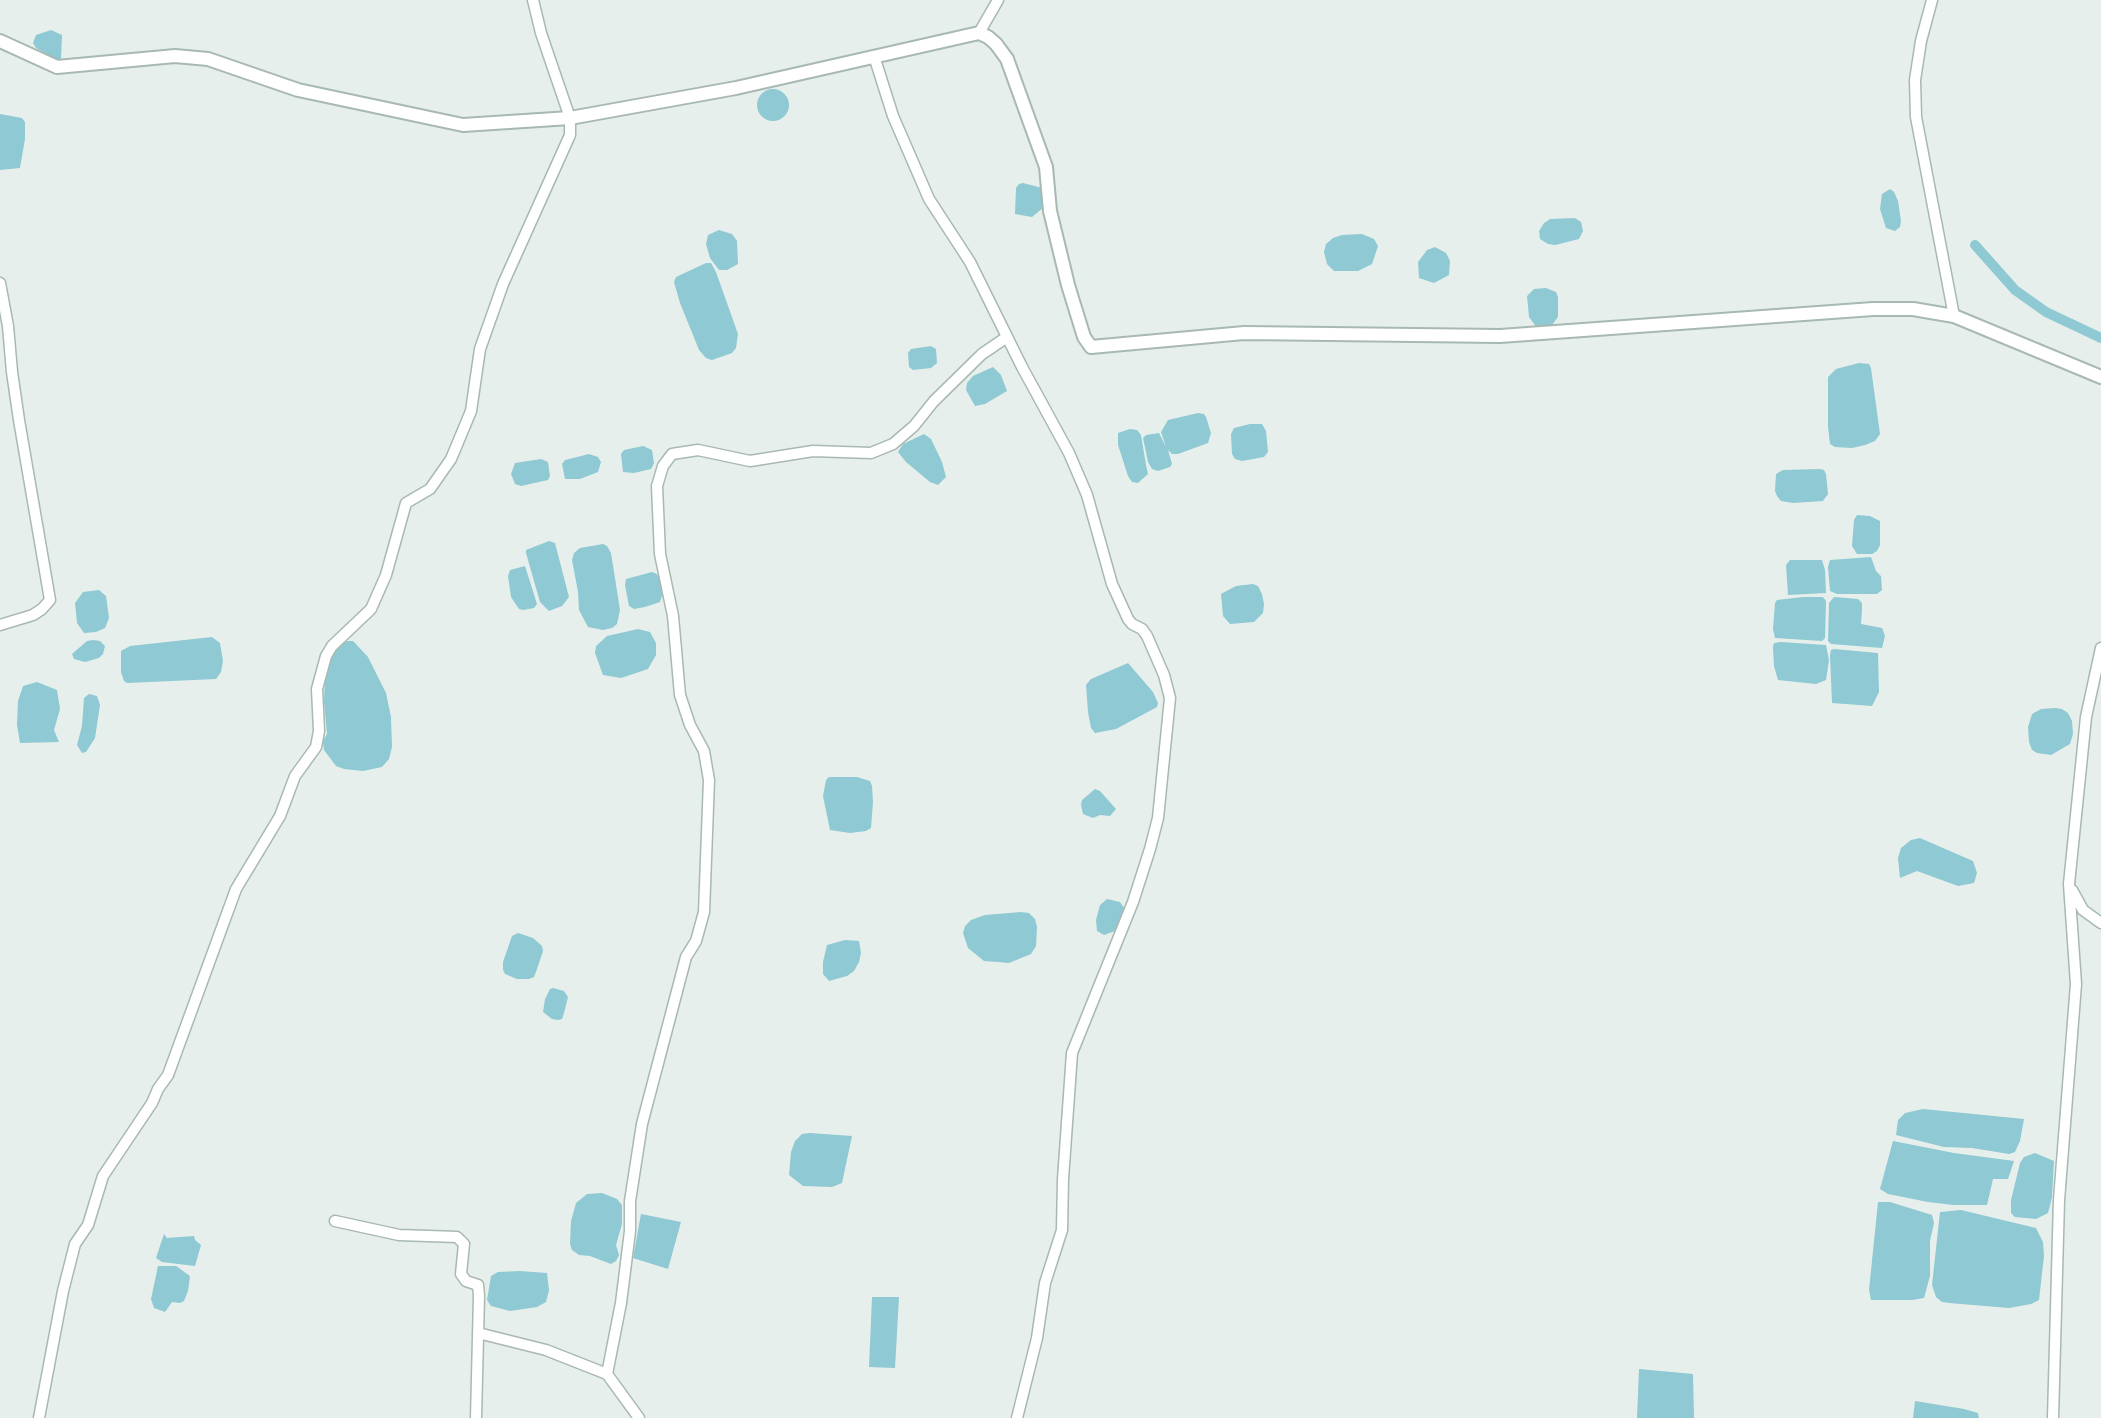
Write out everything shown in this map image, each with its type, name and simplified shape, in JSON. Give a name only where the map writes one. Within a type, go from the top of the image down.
[{"type":"street","points":[[38,1418],[73,1254],[77,1240],[88,1225],[103,1176],[168,1075],[236,889],[280,816],[295,776],[316,747],[319,731],[317,689],[326,656],[332,646],[371,609],[386,575],[407,503],[429,489],[451,459],[471,411],[476,366],[495,306],[569,135],[570,118],[541,33],[533,0]]},
{"type":"street","points":[[979,33],[998,0]]},
{"type":"street","points":[[1932,0],[1921,41],[1915,80],[1916,117],[1954,316]]},
{"type":"street","points":[[0,41],[57,67],[175,56],[208,59],[298,90],[463,125],[570,118],[736,88],[979,33],[996,44],[1007,59],[1046,167],[1050,211],[1068,285],[1084,337],[1091,347],[1244,333],[1500,336],[1873,309],[1913,309],[1954,316],[2101,377]]},
{"type":"street","points":[[874,57],[893,116],[929,199],[970,262],[1069,453],[1087,495],[1112,584],[1128,619],[1147,636],[1164,675],[1170,698],[1158,818],[1150,849],[1133,902],[1072,1054],[1062,1230],[1045,1283],[1037,1338],[1017,1418]]},
{"type":"street","points":[[0,283],[19,420],[50,600],[33,615],[0,625]]},
{"type":"street","points":[[607,1374],[621,1303],[642,1124],[686,957],[696,942],[704,912],[709,780],[704,751],[690,725],[680,695],[673,616],[660,554],[657,486],[663,466],[673,454],[698,450],[750,461],[813,451],[871,453],[893,444],[914,426],[934,401],[982,354],[1007,337]]},
{"type":"street","points":[[2053,1418],[2059,1200],[2076,984],[2069,884],[2085,717],[2101,648]]},
{"type":"street","points":[[2069,884],[2083,910],[2101,923]]},
{"type":"street","points":[[335,1221],[398,1236],[457,1237],[464,1244],[461,1274],[466,1281],[478,1285],[476,1418]]},
{"type":"street","points":[[478,1333],[546,1350],[607,1374],[639,1418]]},
{"type":"water","points":[[51,30],[62,35],[59,61],[36,48],[33,43],[36,35]]},
{"type":"water","points":[[773,89],[784,94],[789,105],[784,116],[773,121],[762,116],[757,105],[762,94]]},
{"type":"water","points":[[0,114],[22,118],[25,122],[20,168],[0,170]]},
{"type":"water","points":[[1023,183],[1042,188],[1045,199],[1043,208],[1032,217],[1015,214],[1016,188]]},
{"type":"water","points":[[1890,189],[1898,201],[1901,221],[1900,227],[1895,231],[1886,228],[1880,209],[1882,194]]},
{"type":"water","points":[[1575,218],[1581,222],[1583,231],[1579,239],[1555,245],[1540,239],[1539,231],[1550,219]]},
{"type":"water","points":[[719,230],[732,234],[737,241],[738,264],[727,270],[719,270],[710,258],[706,244],[708,235]]},
{"type":"water","points":[[1362,234],[1374,239],[1378,246],[1372,264],[1358,271],[1334,271],[1327,264],[1324,252],[1326,244],[1342,235]]},
{"type":"water","points":[[1435,247],[1446,253],[1450,261],[1449,275],[1434,283],[1419,278],[1418,262],[1427,250]]},
{"type":"water","points":[[711,263],[716,272],[738,334],[736,348],[732,353],[712,360],[699,350],[674,282],[676,277]]},
{"type":"water","points":[[1546,288],[1556,292],[1558,317],[1552,325],[1537,328],[1529,317],[1527,296],[1534,289]]},
{"type":"water","points":[[931,346],[936,349],[937,363],[931,368],[913,370],[909,367],[908,353],[911,349]]},
{"type":"water","points":[[1859,363],[1869,364],[1871,368],[1880,434],[1875,441],[1865,445],[1852,448],[1835,447],[1830,444],[1828,427],[1828,377],[1836,369]]},
{"type":"water","points":[[993,367],[1001,375],[1007,391],[985,404],[975,406],[966,390],[967,383],[973,376]]},
{"type":"water","points":[[1198,413],[1206,417],[1211,433],[1208,443],[1178,454],[1172,454],[1168,450],[1172,464],[1170,467],[1158,471],[1152,469],[1143,438],[1159,433],[1166,447],[1161,432],[1168,420]]},
{"type":"water","points":[[1262,424],[1266,431],[1268,452],[1264,457],[1242,461],[1235,459],[1232,454],[1231,434],[1234,428]]},
{"type":"water","points":[[1137,430],[1141,435],[1148,474],[1138,483],[1132,482],[1128,476],[1118,445],[1118,433]]},
{"type":"water","points":[[924,434],[931,439],[942,462],[946,477],[938,485],[930,482],[898,452],[903,444]]},
{"type":"water","points":[[643,446],[652,450],[654,463],[651,469],[634,473],[623,472],[621,454],[624,450]]},
{"type":"water","points":[[589,454],[598,457],[601,462],[598,472],[580,479],[565,479],[562,464],[565,460]]},
{"type":"water","points":[[541,459],[548,462],[548,480],[521,486],[515,484],[511,474],[515,463]]},
{"type":"water","points":[[1820,469],[1826,474],[1828,494],[1823,501],[1793,503],[1781,501],[1777,496],[1776,474],[1783,470]]},
{"type":"water","points":[[1857,515],[1870,516],[1880,521],[1880,545],[1872,554],[1857,554],[1852,546],[1854,520]]},
{"type":"water","points":[[549,541],[555,543],[569,597],[562,606],[549,611],[540,602],[526,550]]},
{"type":"water","points":[[603,544],[611,553],[620,610],[617,624],[603,630],[588,627],[579,610],[572,560],[574,553],[580,548]]},
{"type":"water","points":[[1871,557],[1881,576],[1882,590],[1877,594],[1837,594],[1830,591],[1830,560]]},
{"type":"water","points":[[1790,560],[1822,560],[1826,593],[1788,595],[1786,565]]},
{"type":"water","points":[[525,566],[537,604],[534,608],[523,610],[519,609],[511,597],[508,576],[510,570]]},
{"type":"water","points":[[652,572],[657,574],[661,582],[660,602],[634,609],[629,606],[626,579]]},
{"type":"water","points":[[1236,586],[1258,586],[1262,594],[1263,613],[1254,622],[1230,624],[1223,616],[1221,594]]},
{"type":"water","points":[[99,590],[106,596],[109,618],[105,628],[84,633],[77,623],[75,603],[83,592]]},
{"type":"water","points":[[1823,597],[1826,601],[1825,638],[1822,641],[1775,638],[1773,629],[1777,600]]},
{"type":"water","points":[[1834,597],[1858,599],[1862,603],[1861,624],[1882,628],[1885,636],[1882,648],[1831,644],[1828,641],[1829,603]]},
{"type":"water","points":[[638,629],[650,632],[656,643],[656,655],[648,669],[621,678],[603,675],[595,653],[596,646],[607,636]]},
{"type":"water","points":[[212,637],[220,643],[223,661],[221,672],[216,679],[124,681],[121,651],[130,646]]},
{"type":"water","points":[[87,641],[100,641],[105,646],[99,658],[85,662],[74,659],[72,654]]},
{"type":"water","points":[[347,641],[353,641],[368,657],[386,693],[391,717],[392,747],[389,759],[382,767],[363,771],[336,766],[324,750],[323,741],[327,734],[325,676],[330,660]]},
{"type":"water","points":[[1774,643],[1826,645],[1829,660],[1826,680],[1816,684],[1778,680],[1773,647]]},
{"type":"water","points":[[1834,649],[1878,653],[1879,692],[1872,706],[1832,703],[1830,655]]},
{"type":"water","points":[[1128,663],[1153,692],[1157,707],[1116,729],[1095,733],[1091,728],[1088,712],[1086,685],[1091,679]]},
{"type":"water","points":[[37,682],[57,690],[60,709],[54,730],[59,742],[20,743],[17,725],[18,701],[23,686]]},
{"type":"water","points":[[89,694],[97,696],[100,705],[95,738],[86,752],[82,753],[77,745],[82,726],[84,698]]},
{"type":"water","points":[[2055,708],[2068,713],[2072,721],[2073,734],[2070,744],[2051,755],[2037,753],[2032,750],[2029,742],[2028,727],[2032,714],[2041,709]]},
{"type":"water","points":[[829,777],[857,777],[870,781],[873,802],[871,828],[850,833],[830,830],[823,796]]},
{"type":"water","points":[[1095,789],[1116,809],[1110,816],[1100,815],[1093,818],[1083,814],[1082,800]]},
{"type":"water","points":[[1920,838],[1973,861],[1977,873],[1974,883],[1958,886],[1917,871],[1900,878],[1898,858],[1901,848],[1911,840]]},
{"type":"water","points":[[1107,899],[1120,902],[1125,909],[1118,930],[1104,935],[1097,931],[1096,920],[1100,905]]},
{"type":"water","points":[[1029,913],[1035,919],[1037,927],[1036,946],[1031,954],[1009,963],[984,961],[968,948],[963,933],[971,920],[985,915]]},
{"type":"water","points":[[518,933],[533,938],[542,946],[543,951],[534,977],[529,979],[517,979],[505,974],[503,970],[512,936]]},
{"type":"water","points":[[845,940],[859,941],[859,962],[847,976],[829,981],[823,974],[827,945]]},
{"type":"water","points":[[553,988],[564,991],[568,997],[562,1019],[558,1020],[543,1012],[545,999]]},
{"type":"water","points":[[1923,1109],[2024,1119],[2020,1141],[2015,1152],[2009,1154],[1944,1147],[1896,1135],[1898,1120],[1905,1113]]},
{"type":"water","points":[[802,1134],[852,1136],[842,1183],[832,1187],[803,1186],[789,1175],[795,1141]]},
{"type":"water","points":[[1893,1141],[2014,1161],[2008,1179],[1993,1179],[1987,1205],[1928,1202],[1888,1194],[1880,1189]]},
{"type":"water","points":[[2035,1153],[2054,1161],[2052,1197],[2048,1213],[2036,1219],[2015,1217],[2011,1213],[2011,1200],[2020,1163],[2024,1157]]},
{"type":"water","points":[[602,1193],[617,1199],[622,1205],[622,1224],[616,1245],[619,1255],[611,1264],[579,1255],[572,1250],[570,1244],[571,1221],[576,1203],[587,1194]]},
{"type":"water","points":[[1878,1202],[1890,1202],[1932,1215],[1934,1223],[1930,1241],[1930,1276],[1924,1298],[1871,1300],[1869,1290]]},
{"type":"water","points":[[1961,1210],[2036,1228],[2043,1242],[2044,1256],[2039,1300],[2009,1308],[1942,1302],[1936,1297],[1932,1285],[1940,1212]]},
{"type":"water","points":[[641,1214],[681,1222],[668,1269],[633,1258]]},
{"type":"water","points":[[164,1234],[167,1238],[194,1236],[201,1245],[195,1266],[162,1262],[156,1258]]},
{"type":"water","points":[[158,1266],[176,1266],[190,1276],[184,1301],[172,1302],[165,1312],[154,1308],[151,1299]]},
{"type":"water","points":[[498,1272],[547,1273],[549,1290],[546,1302],[537,1307],[510,1311],[491,1306],[487,1300],[491,1276]]},
{"type":"water","points":[[872,1297],[899,1297],[895,1368],[869,1367]]},
{"type":"water","points":[[1639,1369],[1693,1374],[1694,1418],[1637,1418]]},
{"type":"water","points":[[1915,1401],[1964,1409],[1978,1413],[1979,1418],[1913,1418]]},
{"type":"waterway","points":[[1975,245],[2015,290],[2046,312],[2101,338]]}]
